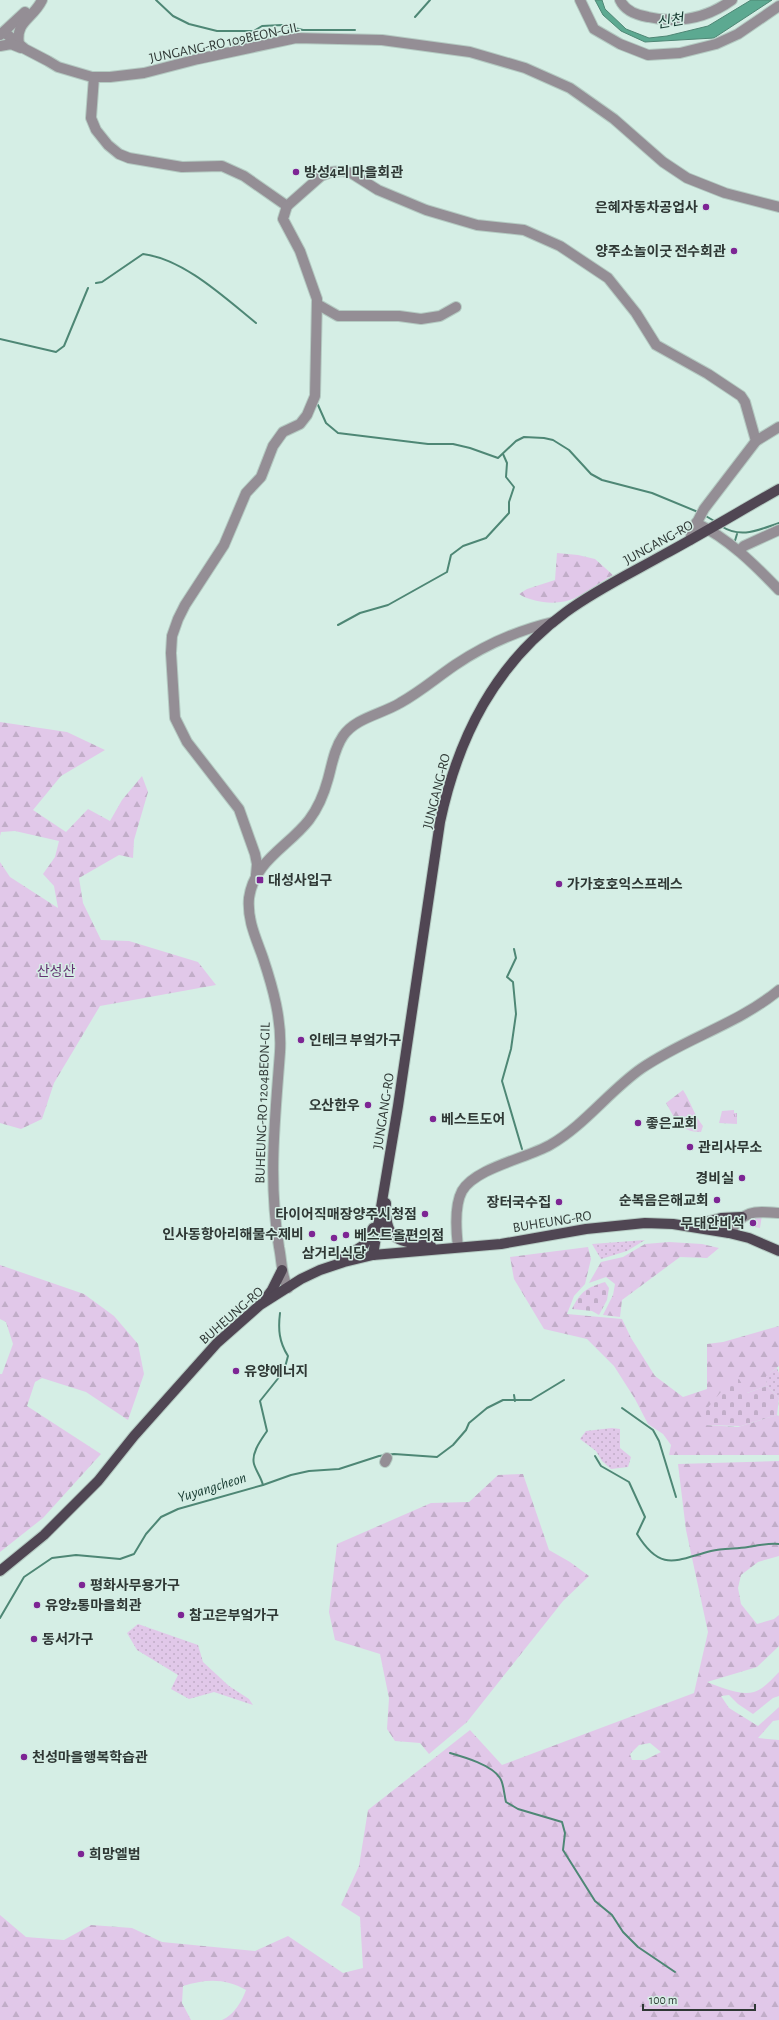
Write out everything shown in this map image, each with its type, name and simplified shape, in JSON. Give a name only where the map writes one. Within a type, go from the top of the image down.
[{"type":"main road","name":"JUNGANG-RO","points":[[373,1255],[442,816],[450,780],[468,732],[493,689],[519,657],[554,622],[598,591],[779,489]]},
{"type":"main road","points":[[388,1163],[386,1209],[387,1223],[392,1234],[403,1242],[444,1249]]},
{"type":"main road","points":[[331,1266],[364,1245],[371,1234],[382,1201]]},
{"type":"main road","points":[[691,1227],[720,1218],[742,1217]]},
{"type":"main road","name":"BUHEUNG-RO","points":[[0,1571],[44,1535],[98,1481],[182,1380],[216,1343],[260,1305],[301,1279],[331,1266],[373,1255],[500,1244],[622,1225],[673,1224],[729,1233],[749,1238],[779,1251]]},
{"type":"main road","points":[[260,1305],[272,1290],[282,1270]]},
{"type":"street","points":[[2,34],[36,0]]},
{"type":"street","points":[[22,47],[18,32],[42,0]]},
{"type":"street","points":[[580,0],[594,29],[620,44],[648,55],[680,52],[716,44],[738,34],[779,6]]},
{"type":"street","points":[[620,0],[623,6],[633,13],[666,21],[694,18],[718,9],[732,0]]},
{"type":"street","name":"JUNGANG-RO 109BEON-GIL","points":[[2,34],[22,47],[58,66],[94,77],[110,77],[144,73],[198,59],[296,38],[382,40],[470,52],[525,68],[570,88],[614,119],[663,162],[687,178],[725,193],[779,207]]},
{"type":"street","points":[[0,46],[11,44],[22,47]]},
{"type":"street","points":[[94,77],[91,118],[96,130],[108,145],[119,154],[129,158],[182,167],[222,166],[244,176],[287,206],[321,176],[331,172],[342,171],[351,173],[378,190],[426,210],[477,225],[524,230],[554,243],[608,278],[636,313],[656,346],[714,378],[741,396],[745,402],[756,441]]},
{"type":"street","name":"BUHEUNG-RO 1204BEON-GIL","points":[[256,875],[255,854],[239,809],[187,742],[175,718],[172,636],[174,627],[185,605],[224,545],[246,493],[261,477],[273,446],[283,432],[300,424],[307,415],[315,396],[317,299],[300,251],[283,219],[287,206]]},
{"type":"street","points":[[317,304],[338,316],[399,316],[421,319],[440,316],[456,307]]},
{"type":"street","points":[[690,540],[700,516],[756,441],[779,427]]},
{"type":"street","points":[[700,516],[716,525],[721,537],[739,551],[779,590]]},
{"type":"street","points":[[739,551],[744,546],[779,530]]},
{"type":"street","name":"BUHEUNG-RO 1204BEON-GIL","points":[[288,1288],[282,1270],[274,1216],[272,1166],[280,1044],[279,1023],[267,973],[248,916],[250,897],[256,875],[263,864],[299,831],[312,816],[324,792],[338,744],[350,728],[364,719],[400,703],[454,666],[484,648],[528,629],[554,622]]},
{"type":"street","points":[[458,1247],[457,1206],[462,1190],[475,1177],[549,1146],[569,1131],[644,1067],[677,1046],[741,1017],[762,1004],[779,990]]},
{"type":"street","points":[[729,1233],[742,1217],[751,1212],[779,1213]]},
{"type":"green space","points":[[557,553],[578,555],[595,559],[613,575],[580,596],[561,602],[554,603],[531,600],[519,594],[527,589],[555,580]]},
{"type":"green space","name":"산성산","points":[[0,722],[67,732],[105,750],[61,776],[33,810],[66,832],[88,809],[110,821],[122,800],[142,776],[148,792],[134,840],[133,858],[119,855],[79,878],[83,903],[101,940],[129,941],[198,962],[216,985],[100,1006],[54,1083],[42,1119],[21,1129],[0,1123],[0,862],[10,877],[58,908],[54,886],[43,874],[55,857],[59,841],[15,831],[1,832],[0,836]]},
{"type":"green space","points":[[683,1090],[703,1126],[701,1132],[688,1130],[679,1124],[666,1103]]},
{"type":"green space","points":[[734,1110],[734,1113],[737,1113],[737,1124],[719,1123],[722,1111]]},
{"type":"green space","points":[[762,1215],[760,1228],[749,1226],[754,1217]]},
{"type":"green space","points":[[645,1240],[627,1251],[601,1259],[592,1244]]},
{"type":"green space","points":[[669,1242],[702,1244],[719,1248],[707,1258],[680,1257],[622,1300],[620,1317],[603,1315],[613,1295],[615,1284],[606,1277],[589,1283],[601,1262],[623,1257],[645,1244]]},
{"type":"green space","points":[[588,1247],[591,1259],[585,1284],[574,1296],[567,1314],[622,1319],[631,1338],[655,1376],[683,1397],[707,1389],[707,1344],[723,1342],[779,1326],[779,1366],[766,1376],[767,1386],[747,1393],[706,1425],[738,1427],[777,1415],[779,1416],[779,1455],[669,1455],[671,1445],[663,1434],[648,1424],[635,1399],[614,1366],[587,1339],[544,1329],[514,1279],[510,1257]]},
{"type":"green space","points":[[0,1265],[84,1294],[114,1316],[138,1344],[144,1374],[128,1420],[86,1392],[42,1378],[35,1382],[27,1406],[101,1454],[43,1518],[0,1552],[0,1374],[2,1374],[13,1344],[6,1322],[0,1319]]},
{"type":"green space","points":[[605,1282],[609,1288],[607,1300],[599,1315],[592,1311],[572,1309],[581,1294],[593,1286]]},
{"type":"green space","points":[[777,1368],[779,1373],[779,1398],[767,1386],[765,1376]]},
{"type":"green space","points":[[739,1379],[747,1393],[767,1386],[779,1398],[777,1415],[741,1426],[706,1425],[705,1411],[731,1380]]},
{"type":"green space","points":[[612,1428],[620,1429],[620,1448],[631,1457],[628,1467],[611,1469],[602,1461],[596,1451],[580,1439],[586,1431]]},
{"type":"green space","points":[[779,1461],[779,1556],[758,1562],[741,1575],[738,1588],[741,1604],[757,1624],[774,1619],[779,1615],[779,1646],[757,1667],[707,1682],[730,1690],[748,1693],[761,1689],[779,1672],[779,1696],[773,1698],[753,1714],[738,1704],[729,1695],[721,1696],[729,1708],[758,1726],[779,1707],[779,1720],[773,1721],[758,1738],[779,1740],[779,2020],[222,2020],[230,2015],[237,2007],[246,1990],[231,1983],[208,1981],[183,1986],[182,2003],[191,2020],[0,2020],[0,1915],[26,1937],[64,1940],[91,1925],[132,1928],[162,1942],[255,1951],[288,1936],[343,1973],[363,1968],[360,1917],[341,1905],[359,1866],[368,1810],[470,1730],[502,1765],[694,1693],[708,1632],[686,1530],[678,1464]],"holes":[[[650,1743],[661,1752],[645,1760],[632,1760],[630,1754],[639,1745]]]},
{"type":"green space","points":[[523,1474],[549,1550],[570,1562],[589,1576],[563,1601],[467,1722],[429,1754],[420,1743],[395,1741],[387,1729],[389,1698],[380,1654],[335,1640],[329,1612],[337,1544],[431,1503],[469,1502],[498,1475]]},
{"type":"green space","points":[[138,1624],[198,1645],[203,1662],[229,1686],[249,1699],[253,1705],[214,1692],[189,1699],[171,1689],[178,1675],[137,1650],[127,1633]]},
{"type":"shaded area","points":[[595,0],[602,0],[605,9],[626,29],[649,38],[667,36],[708,26],[751,0],[772,0],[714,38],[645,42],[621,31],[603,15]]},
{"type":"waterway","points":[[156,0],[173,16],[189,24],[217,31],[254,31],[262,26],[282,25],[303,30],[355,30]]},
{"type":"waterway","points":[[415,17],[430,0]]},
{"type":"waterway","points":[[96,283],[102,282],[143,254],[158,257],[189,271],[256,323]]},
{"type":"waterway","points":[[0,339],[56,352],[64,346],[88,288]]},
{"type":"waterway","points":[[318,405],[326,423],[338,433],[428,444],[453,444],[470,448],[498,458],[516,441],[524,437],[553,440],[569,450],[591,474],[602,480],[652,493],[698,512]]},
{"type":"waterway","points":[[338,625],[360,613],[388,605],[447,572],[451,555],[463,546],[486,538],[509,513],[509,502],[514,487],[506,477],[507,463],[503,454]]},
{"type":"waterway","points":[[704,515],[716,522]]},
{"type":"waterway","points":[[721,526],[728,530],[743,533],[779,523]]},
{"type":"waterway","points":[[734,544],[737,534]]},
{"type":"waterway","points":[[514,949],[516,958],[507,977],[513,982],[516,1014],[511,1049],[502,1081],[522,1149]]},
{"type":"waterway","points":[[263,1485],[253,1460],[257,1447],[267,1431],[260,1401],[284,1371],[288,1356],[280,1335],[280,1313]]},
{"type":"waterway","name":"Yuyangcheon","points":[[0,1618],[24,1577],[52,1558],[76,1555],[120,1559],[134,1554],[146,1534],[161,1517],[178,1509],[263,1485],[291,1475],[309,1471],[339,1469],[379,1456],[394,1454],[437,1457],[453,1445],[466,1430],[469,1423],[487,1408],[503,1400],[531,1400],[564,1380]]},
{"type":"waterway","points":[[514,1395],[515,1401]]},
{"type":"waterway","points":[[622,1408],[653,1430],[659,1441],[676,1497]]},
{"type":"waterway","name":"Yuyangcheon","points":[[595,1456],[601,1466],[629,1482],[645,1517],[637,1534],[646,1546],[662,1559],[679,1560],[716,1550],[779,1544]]},
{"type":"waterway","points":[[450,1753],[484,1765],[496,1773],[502,1783],[506,1802],[518,1809],[562,1822],[565,1833],[563,1850],[595,1901],[612,1915],[623,1932],[638,1947],[675,1972]]},
{"type":"place","name":"방성4리 마을회관","points":[[296,172]]},
{"type":"place","name":"은혜자동차공업사","points":[[706,207]]},
{"type":"place","name":"양주소놀이굿 전수회관","points":[[734,251]]},
{"type":"place","name":"대성사입구","points":[[260,880]]},
{"type":"place","name":"가가호호익스프레스","points":[[559,884]]},
{"type":"place","name":"인테크 부엌가구","points":[[301,1040]]},
{"type":"place","name":"오산한우","points":[[368,1105]]},
{"type":"place","name":"베스트도어","points":[[433,1119]]},
{"type":"place","name":"좋은교회","points":[[638,1123]]},
{"type":"place","name":"관리사무소","points":[[690,1147]]},
{"type":"place","name":"경비실","points":[[742,1178]]},
{"type":"place","name":"순복음은해교회","points":[[717,1200]]},
{"type":"place","name":"장터국수집","points":[[559,1202]]},
{"type":"place","name":"타이어직매장양주시청점","points":[[425,1214]]},
{"type":"place","name":"무태안비석","points":[[753,1223]]},
{"type":"place","name":"인사동항아리해물수제비","points":[[312,1234]]},
{"type":"place","name":"베스트올편의점","points":[[346,1235]]},
{"type":"place","name":"삼거리식당","points":[[334,1238]]},
{"type":"place","name":"유양에너지","points":[[236,1371]]},
{"type":"place","name":"평화사무용가구","points":[[82,1585]]},
{"type":"place","name":"유양2통마을회관","points":[[37,1605]]},
{"type":"place","name":"참고은부엌가구","points":[[181,1615]]},
{"type":"place","name":"동서가구","points":[[34,1639]]},
{"type":"place","name":"천성마을행복학습관","points":[[24,1757]]},
{"type":"place","name":"희망엘범","points":[[81,1854]]},
{"type":"water label","name":"신천","points":[[670,21]]}]
